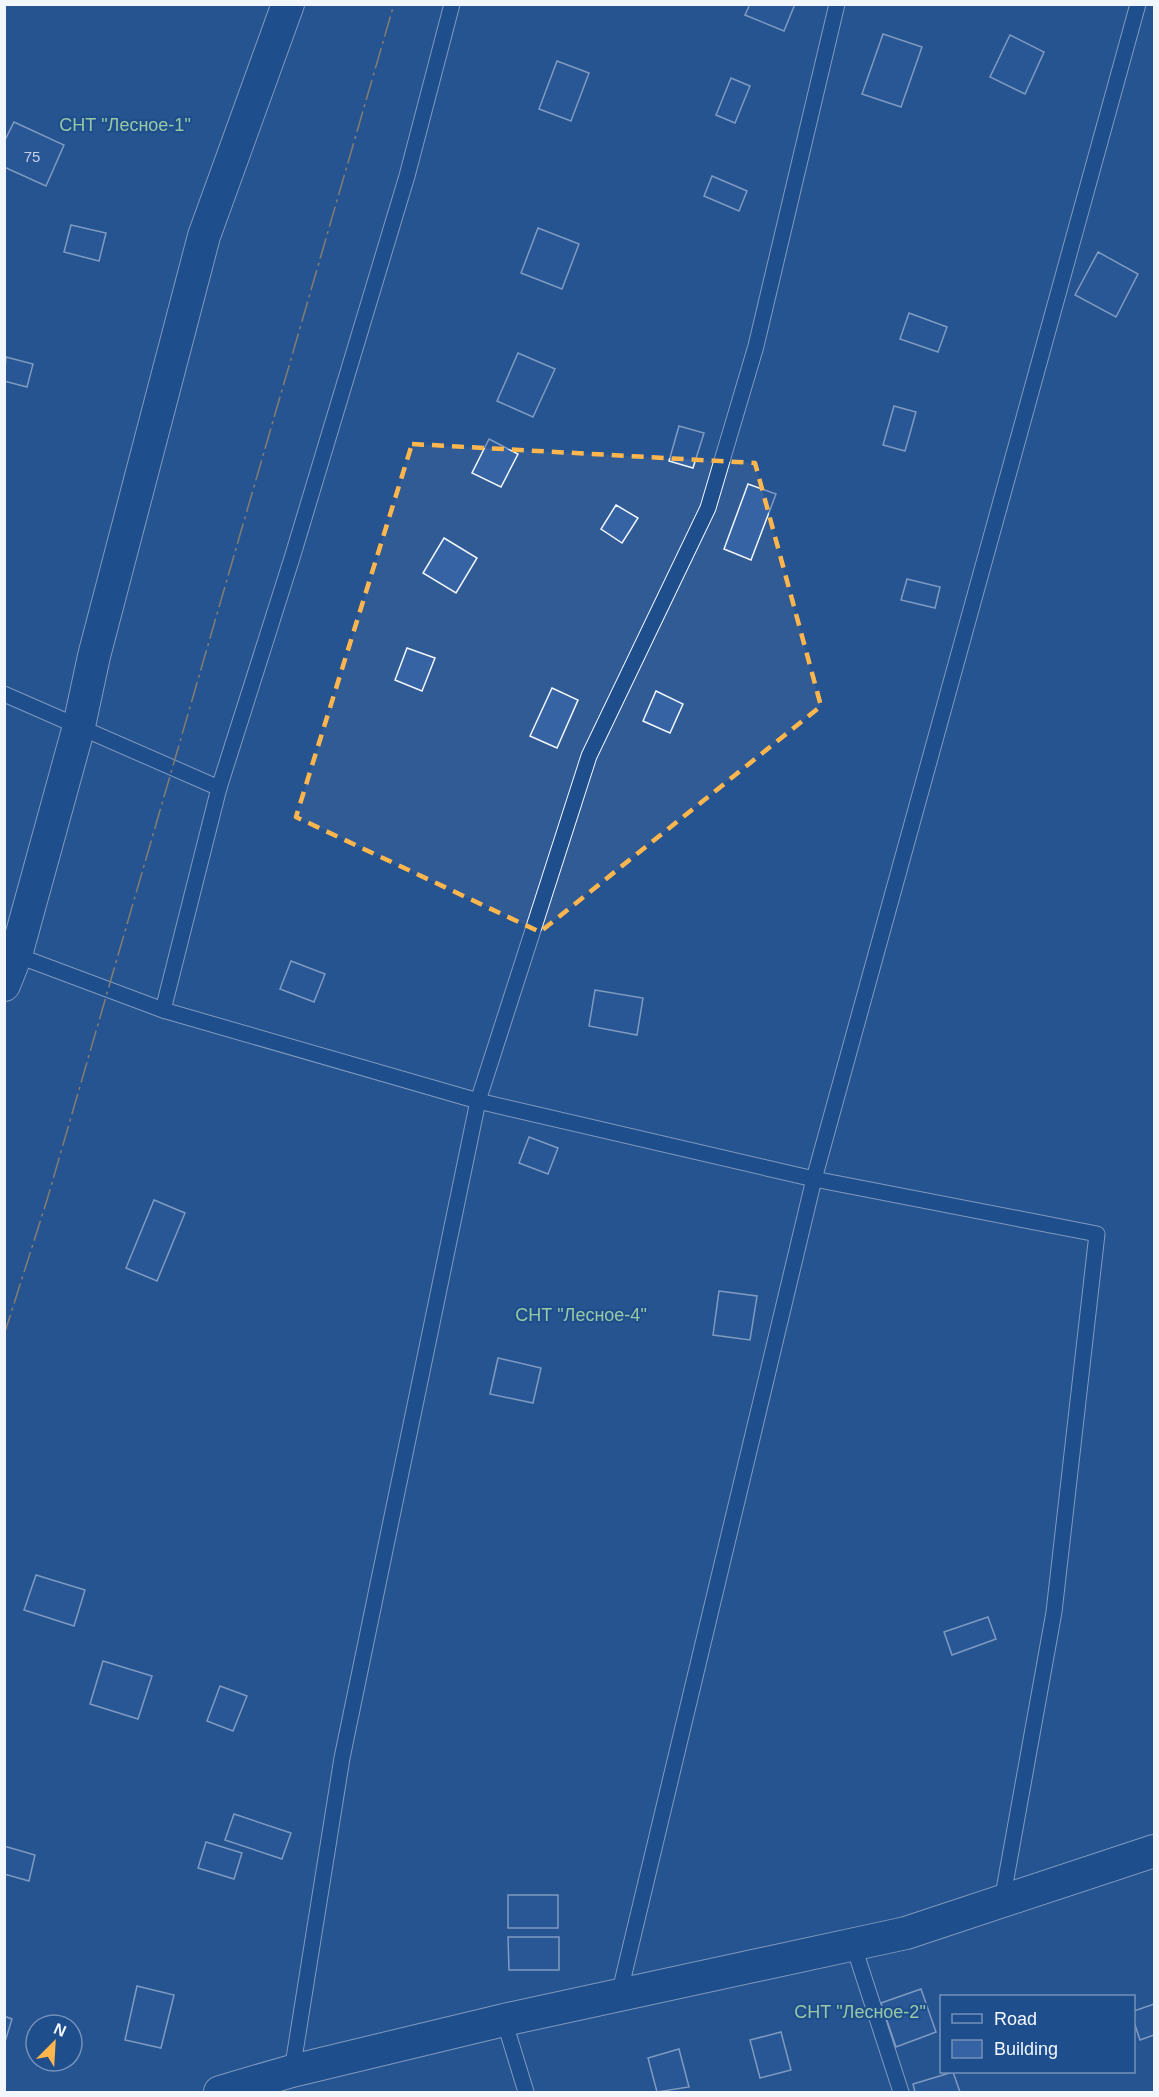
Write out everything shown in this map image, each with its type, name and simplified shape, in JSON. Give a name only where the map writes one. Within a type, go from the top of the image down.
[{"type":"street","points":[[4,985],[16,955],[79,726],[94,656],[204,236],[288,5]]},
{"type":"street","points":[[220,2092],[504,2020],[906,1933],[1155,1851]]},
{"type":"lane","points":[[163,1010],[219,788],[292,558],[404,187],[452,4]]},
{"type":"lane","points":[[292,2072],[342,1758],[477,1101],[589,756],[708,508],[756,346],[837,4]]},
{"type":"lane","points":[[619,1995],[814,1179],[1138,4]]},
{"type":"lane","points":[[4,694],[79,726],[156,763],[219,788]]},
{"type":"lane","points":[[16,955],[163,1010],[477,1101],[814,1179],[1097,1234],[1054,1612],[1002,1901]]},
{"type":"lane","points":[[853,1944],[901,2092]]},
{"type":"lane","points":[[504,2020],[526,2092]]},
{"type":"highlighted area","points":[[412,444],[755,463],[821,706],[540,932],[296,817]]},
{"type":"shaded area","name":"СНТ \"Лесное-4\"","points":[[5,5],[1154,5],[1154,2092],[5,2092]]},
{"type":"building","points":[[750,4],[795,4],[784,31],[745,15]]},
{"type":"building","points":[[883,34],[922,47],[901,107],[862,94]]},
{"type":"building","points":[[1010,35],[1044,52],[1025,94],[990,77]]},
{"type":"building","points":[[557,61],[589,73],[571,121],[539,109]]},
{"type":"building","points":[[731,78],[750,86],[735,123],[716,115]]},
{"type":"building","points":[[14,122],[64,145],[46,186],[4,167],[4,142]]},
{"type":"building","points":[[712,176],[747,191],[739,211],[704,196]]},
{"type":"building","points":[[71,225],[106,233],[99,261],[64,252]]},
{"type":"building","points":[[538,228],[579,244],[562,289],[521,273]]},
{"type":"building","points":[[1098,252],[1138,274],[1116,317],[1075,295]]},
{"type":"building","points":[[909,313],[947,327],[938,352],[900,339]]},
{"type":"building","points":[[518,353],[555,369],[533,417],[497,401]]},
{"type":"building","points":[[6,357],[33,364],[27,387],[4,381]]},
{"type":"building","points":[[894,406],[916,412],[905,451],[883,445]]},
{"type":"building","points":[[679,426],[704,433],[693,468],[669,461]]},
{"type":"building","points":[[489,439],[518,454],[501,487],[472,473]]},
{"type":"building","points":[[748,484],[776,494],[751,560],[724,549]]},
{"type":"building","points":[[616,505],[638,518],[622,543],[601,529]]},
{"type":"building","points":[[444,538],[477,558],[456,593],[423,573]]},
{"type":"building","points":[[907,579],[940,587],[935,608],[901,600]]},
{"type":"building","points":[[407,648],[435,658],[422,691],[395,680]]},
{"type":"building","points":[[552,688],[578,700],[557,748],[530,736]]},
{"type":"building","points":[[656,691],[683,704],[670,733],[643,721]]},
{"type":"building","points":[[291,961],[325,974],[314,1002],[280,989]]},
{"type":"building","points":[[595,990],[643,998],[637,1035],[589,1026]]},
{"type":"building","points":[[529,1137],[558,1148],[548,1174],[519,1163]]},
{"type":"building","points":[[154,1200],[185,1213],[157,1281],[126,1268]]},
{"type":"building","points":[[719,1291],[757,1296],[750,1340],[713,1335]]},
{"type":"building","points":[[498,1358],[541,1368],[533,1403],[490,1394]]},
{"type":"building","points":[[36,1575],[85,1590],[74,1626],[24,1610]]},
{"type":"building","points":[[988,1617],[996,1639],[952,1655],[944,1632]]},
{"type":"building","points":[[103,1661],[152,1676],[138,1719],[90,1704]]},
{"type":"building","points":[[220,1686],[247,1696],[233,1731],[207,1721]]},
{"type":"building","points":[[234,1814],[291,1833],[282,1859],[225,1840]]},
{"type":"building","points":[[206,1842],[242,1853],[234,1879],[198,1868]]},
{"type":"building","points":[[4,1846],[35,1855],[29,1881],[4,1874]]},
{"type":"building","points":[[508,1895],[558,1895],[558,1928],[508,1928]]},
{"type":"building","points":[[508,1937],[559,1937],[559,1970],[509,1970]]},
{"type":"building","points":[[137,1986],[174,1995],[161,2048],[125,2040]]},
{"type":"building","points":[[921,1989],[936,2032],[896,2047],[881,2003]]},
{"type":"building","points":[[1154,2004],[1154,2035],[1140,2040],[1135,2025],[1135,2011]]},
{"type":"building","points":[[4,2016],[12,2019],[4,2045]]},
{"type":"building","points":[[781,2032],[791,2070],[760,2078],[750,2040]]},
{"type":"building","points":[[679,2049],[689,2087],[657,2092],[648,2058]]},
{"type":"building","points":[[953,2073],[960,2092],[915,2092],[913,2084]]},
{"type":"power","points":[[4,1335],[47,1200],[394,4]]},
{"type":"park label","name":"СНТ \"Лесное-1\"","points":[[125,125]]},
{"type":"park label","name":"СНТ \"Лесное-2\"","points":[[860,2012]]}]
